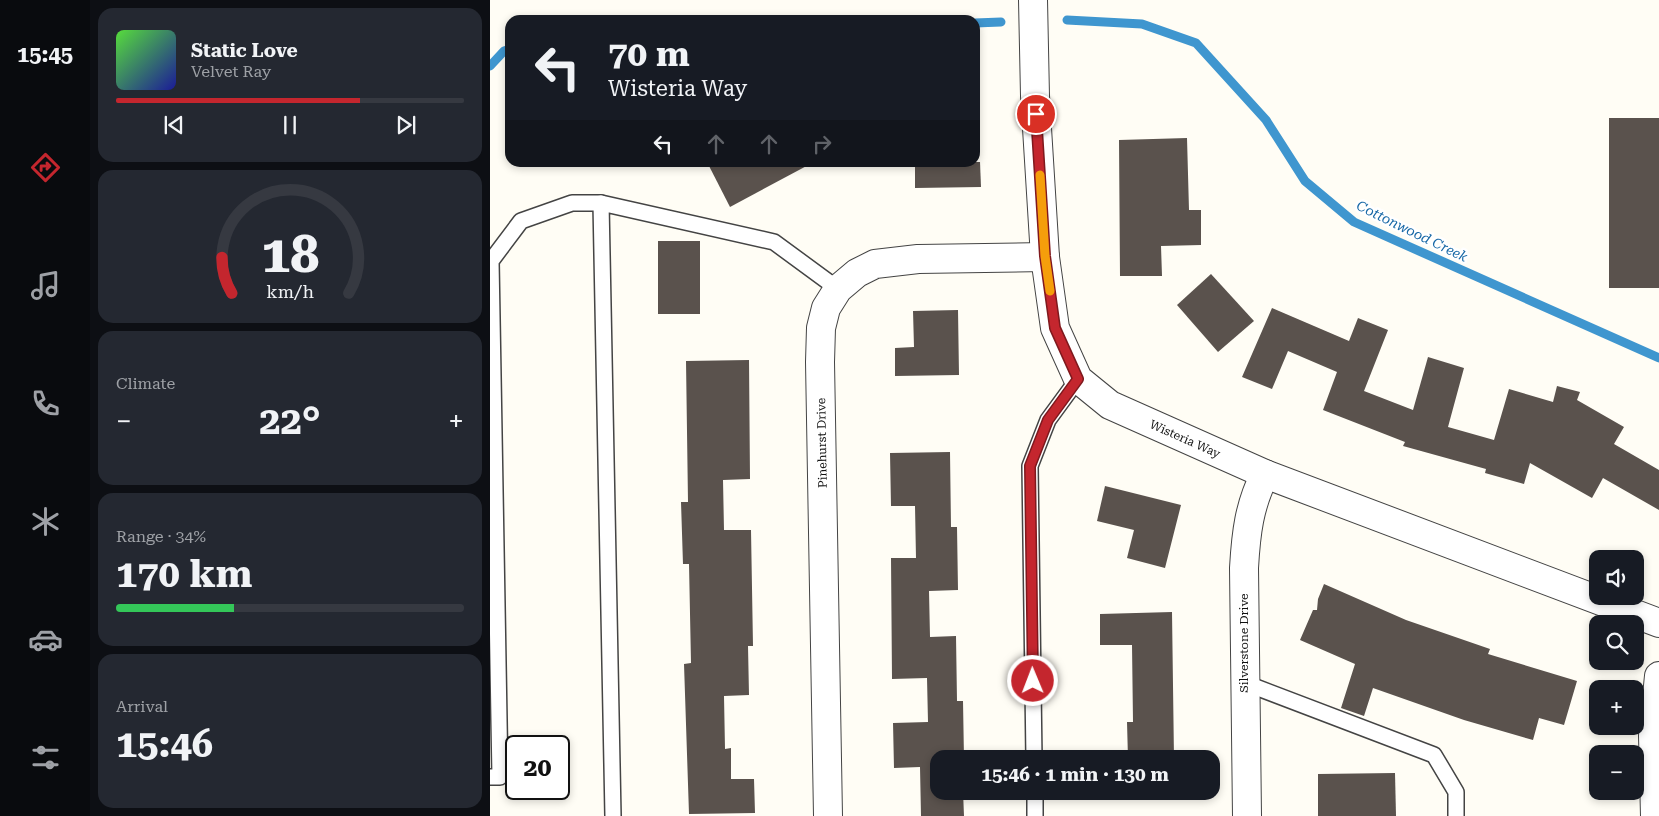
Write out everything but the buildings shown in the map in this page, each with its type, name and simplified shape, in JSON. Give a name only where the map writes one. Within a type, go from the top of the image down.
[{"type":"street","name":"Wisteria Way","points":[[1033,0],[1035,96],[1045,256],[1055,328],[1078,379],[1110,405],[1265,474],[1659,623]]},
{"type":"street","name":"Pinehurst Drive","points":[[828,816],[820,362],[821,328],[826,308],[838,289],[857,273],[874,264],[918,259],[1045,256]]},
{"type":"street","name":"Silverstone Drive","points":[[1247,816],[1244,568],[1246,533],[1253,498],[1265,474]]},
{"type":"street","points":[[1655,816],[1653,736],[1659,676]]},
{"type":"lane","points":[[490,777],[500,777],[492,406],[491,261],[521,221],[572,203],[601,203],[774,242],[838,289]]},
{"type":"lane","points":[[601,203],[613,816]]},
{"type":"lane","points":[[1034,750],[1030,466],[1048,420],[1078,379]]},
{"type":"lane","points":[[1245,683],[1434,755],[1456,792],[1456,816]]},
{"type":"lane","points":[[1035,800],[1035,816]]},
{"type":"waterway","name":"Cottonwood Creek","points":[[1067,20],[1142,24],[1196,43],[1266,120],[1305,181],[1354,222],[1659,358]]},
{"type":"waterway","name":"Cottonwood Creek","points":[[980,23],[1001,22]]},
{"type":"waterway","name":"Cottonwood Creek","points":[[490,66],[505,51]]},
{"type":"slow traffic","points":[[1040,175],[1045,256],[1050,291]]},
{"type":"route","points":[[1033,681],[1030,466],[1048,420],[1078,379],[1055,328],[1045,256],[1036,114]]}]
